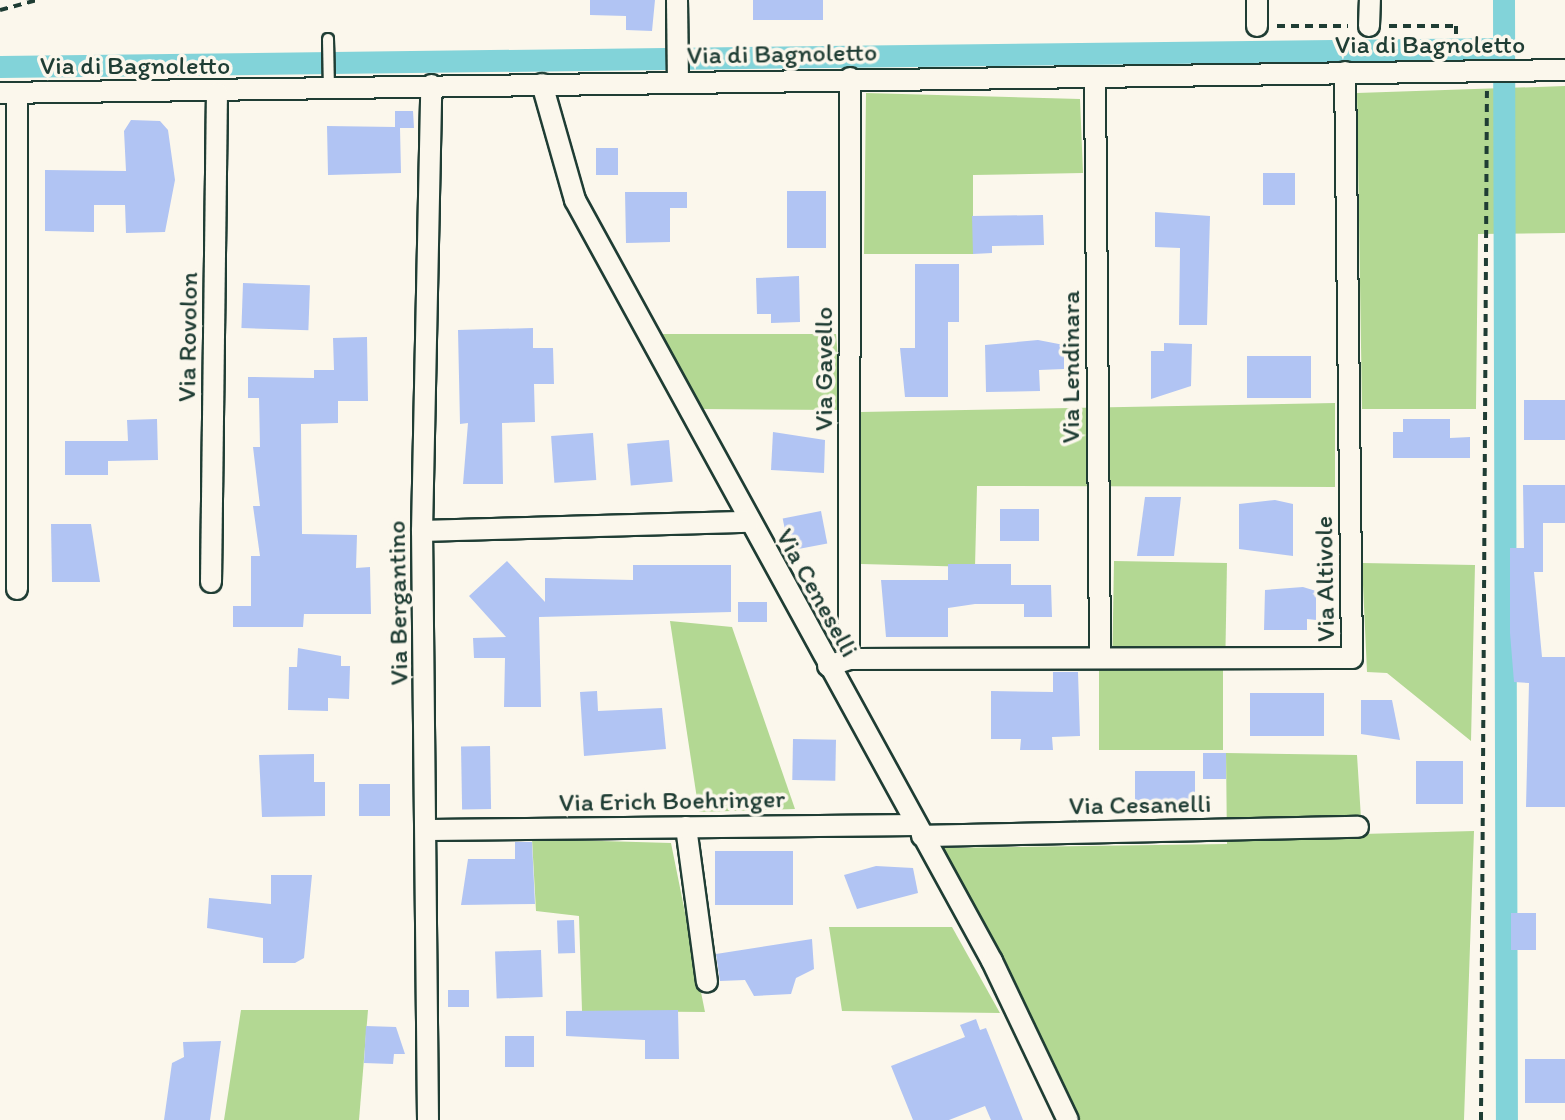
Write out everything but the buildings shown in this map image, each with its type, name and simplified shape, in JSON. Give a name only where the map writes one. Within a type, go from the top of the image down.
[{"type":"street","points":[[677,0],[677,66]]},
{"type":"street","points":[[1257,0],[1257,26]]},
{"type":"street","points":[[1369,26],[1370,0]]},
{"type":"street","name":"Via di Bagnoletto","points":[[9,93],[217,93],[329,81],[431,85],[542,84],[677,66],[850,78],[1095,79],[1565,70]]},
{"type":"street","name":"Via Altivole","points":[[828,666],[849,659],[1100,656],[1352,658],[1345,72]]},
{"type":"street","name":"Via Gavello","points":[[849,659],[850,78]]},
{"type":"street","name":"Via Lendinara","points":[[1095,79],[1100,656]]},
{"type":"street","name":"Via Ceneselli","points":[[542,84],[572,193],[748,522],[919,830],[1068,1120]]},
{"type":"street","name":"Via Bergantino","points":[[428,1120],[429,830],[422,531],[431,85]]},
{"type":"street","points":[[9,93],[17,589]]},
{"type":"street","name":"Via Rovolon","points":[[211,582],[217,93]]},
{"type":"street","points":[[422,531],[748,522]]},
{"type":"street","points":[[686,827],[707,982]]},
{"type":"street","name":"Via Erich Boehringer","points":[[429,830],[686,827],[919,830]]},
{"type":"street","name":"Via Cesanelli","points":[[919,830],[1358,827]]},
{"type":"lane","points":[[328,39],[329,81]]},
{"type":"path","points":[[0,10],[38,0]]},
{"type":"path","points":[[1456,26],[1456,60]]},
{"type":"path","points":[[1481,1120],[1487,91]]},
{"type":"green space","points":[[1565,86],[1565,233],[1478,234],[1476,409],[1362,409],[1357,93]]},
{"type":"green space","points":[[866,93],[1080,99],[1083,173],[973,175],[973,254],[864,254]]},
{"type":"green space","points":[[661,334],[836,334],[842,410],[701,409]]},
{"type":"green space","points":[[1335,403],[1335,487],[977,486],[975,567],[861,564],[861,412]]},
{"type":"green space","points":[[1114,561],[1227,563],[1225,649],[1112,647]]},
{"type":"green space","points":[[1362,563],[1475,565],[1471,741],[1387,673],[1367,672]]},
{"type":"green space","points":[[670,621],[732,627],[795,809],[699,812]]},
{"type":"green space","points":[[1099,666],[1223,666],[1223,750],[1099,750]]},
{"type":"green space","points":[[1226,753],[1357,755],[1362,834],[1474,831],[1464,1120],[1078,1120],[940,848],[1227,844]]},
{"type":"green space","points":[[532,839],[671,843],[705,1012],[582,1011],[579,916],[536,911]]},
{"type":"green space","points":[[829,927],[952,927],[1000,1013],[842,1011]]},
{"type":"green space","points":[[241,1010],[368,1010],[359,1120],[224,1120]]},
{"type":"waterway","points":[[1504,0],[1507,1120]]},
{"type":"waterway","points":[[0,67],[1504,49]]}]
